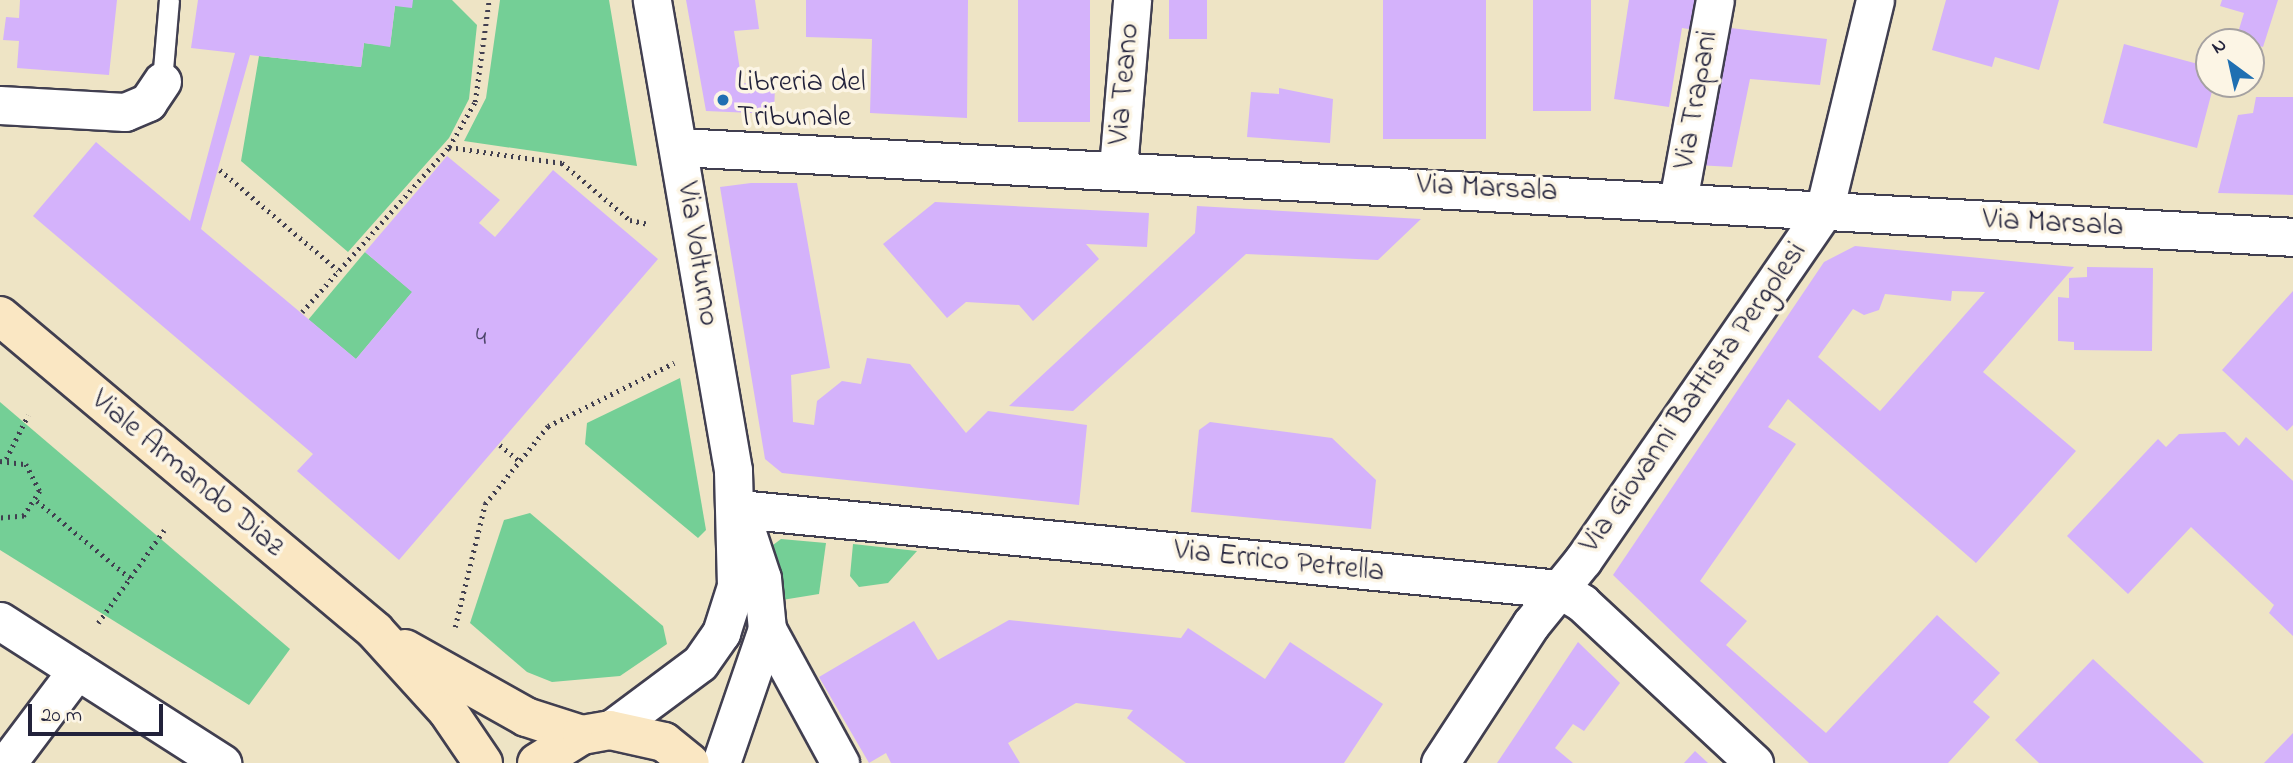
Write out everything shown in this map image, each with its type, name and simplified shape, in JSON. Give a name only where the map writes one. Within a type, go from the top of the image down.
[{"type":"main road","name":"Viale Armando Diaz","points":[[0,316],[375,631],[447,710],[483,763]]},
{"type":"main road","name":"Viale Armando Diaz","points":[[375,631],[526,717],[596,732],[664,742],[690,763]]},
{"type":"main road","points":[[537,763],[596,732]]},
{"type":"street","name":"Via Volturno","points":[[652,0],[680,147],[738,509]]},
{"type":"street","name":"Via Teano","points":[[1118,168],[1132,0]]},
{"type":"street","name":"Via Trapani","points":[[1678,201],[1715,0]]},
{"type":"street","name":"Via Giovanni Battista Pergolesi","points":[[1440,763],[1824,211],[1875,0]]},
{"type":"street","points":[[0,105],[125,112],[148,102],[162,81]]},
{"type":"street","name":"Via Marsala","points":[[680,147],[1118,168],[2293,237]]},
{"type":"street","points":[[738,509],[762,578],[767,629],[840,763]]},
{"type":"street","points":[[596,732],[688,676],[721,633],[736,586],[738,509]]},
{"type":"street","name":"Via Errico Petrella","points":[[738,509],[1559,589],[1582,603],[1754,763]]},
{"type":"street","points":[[0,621],[222,763]]},
{"type":"street","points":[[721,763],[767,629]]},
{"type":"street","points":[[8,763],[77,670]]},
{"type":"lane","points":[[162,81],[169,0]]},
{"type":"path","points":[[302,312],[449,146],[475,102],[489,0]]},
{"type":"path","points":[[449,146],[562,163],[630,220],[659,224]]},
{"type":"path","points":[[220,170],[338,271]]},
{"type":"path","points":[[455,627],[485,504],[548,426],[682,359]]},
{"type":"path","points":[[28,415],[3,460],[34,472],[37,501],[130,578]]},
{"type":"path","points":[[500,445],[520,462]]},
{"type":"path","points":[[0,518],[24,516],[37,501]]},
{"type":"path","points":[[98,623],[164,530]]},
{"type":"green space","points":[[413,0],[452,0],[477,25],[469,99],[449,138],[348,252],[241,161],[259,56],[361,67],[364,43],[390,46],[395,6]]},
{"type":"green space","points":[[500,0],[609,0],[637,166],[464,141],[486,98]]},
{"type":"green space","points":[[365,252],[412,292],[356,359],[308,319]]},
{"type":"green space","points":[[680,378],[706,530],[698,538],[585,444],[587,423]]},
{"type":"green space","points":[[0,402],[290,649],[249,705],[0,550]]},
{"type":"green space","points":[[530,513],[663,626],[667,644],[620,676],[552,682],[527,672],[470,623],[504,520]]},
{"type":"green space","points":[[781,539],[826,543],[819,594],[782,600],[773,545]]},
{"type":"green space","points":[[853,544],[917,551],[888,583],[859,587],[850,576]]},
{"type":"building","points":[[20,0],[117,0],[109,75],[17,68],[19,41],[3,40],[6,17],[19,18]]},
{"type":"building","points":[[198,0],[413,0],[412,8],[395,6],[390,47],[364,43],[361,67],[250,55],[201,229],[356,359],[412,292],[365,252],[447,156],[500,200],[479,223],[495,237],[553,170],[658,259],[399,560],[297,471],[313,454],[33,216],[96,142],[190,221],[235,53],[191,48]]},
{"type":"building","points":[[686,0],[755,0],[759,29],[734,31],[742,83],[775,86],[774,114],[706,111]]},
{"type":"building","points":[[806,0],[968,0],[967,118],[870,113],[872,39],[806,37]]},
{"type":"building","points":[[1018,0],[1090,0],[1090,122],[1018,122]]},
{"type":"building","points":[[1169,0],[1207,0],[1207,39],[1169,39]]},
{"type":"building","points":[[1383,0],[1486,0],[1486,139],[1383,139]]},
{"type":"building","points":[[1533,0],[1591,0],[1591,111],[1533,111]]},
{"type":"building","points":[[1629,0],[1699,0],[1695,30],[1682,28],[1669,107],[1614,99]]},
{"type":"building","points":[[1946,0],[2059,0],[2039,70],[1995,57],[1992,67],[1932,50]]},
{"type":"building","points":[[2222,0],[2278,0],[2265,41],[2265,28],[2239,28],[2244,13],[2220,6]]},
{"type":"building","points":[[1722,27],[1827,39],[1820,85],[1750,79],[1732,167],[1697,165]]},
{"type":"building","points":[[2124,44],[2195,63],[2195,98],[2210,98],[2197,148],[2103,123]]},
{"type":"building","points":[[1279,88],[1333,99],[1330,143],[1247,137],[1251,92],[1279,94]]},
{"type":"building","points":[[2293,97],[2293,195],[2218,193],[2238,115],[2253,113],[2256,98]]},
{"type":"building","points":[[751,183],[797,183],[830,368],[791,375],[793,422],[814,425],[817,401],[842,381],[861,384],[867,358],[910,364],[966,433],[988,411],[1087,425],[1079,505],[782,473],[765,459],[720,187]]},
{"type":"building","points":[[935,202],[1149,213],[1147,247],[1086,244],[1099,259],[1033,321],[1019,305],[966,302],[947,318],[883,244]]},
{"type":"building","points":[[1197,206],[1421,219],[1378,260],[1246,254],[1073,411],[1009,406],[1195,233]]},
{"type":"building","points":[[1855,246],[2074,267],[1983,372],[2076,451],[1976,563],[1788,399],[1768,427],[1796,444],[1700,581],[1747,621],[1726,645],[1826,733],[1937,615],[2000,673],[1973,702],[1990,717],[1948,763],[1809,763],[1613,575],[1824,262]],"holes":[[[1952,291],[1985,292],[1880,411],[1818,357],[1853,309],[1864,315],[1879,310],[1885,294],[1951,301]]]},
{"type":"building","points":[[2087,267],[2153,268],[2152,351],[2074,350],[2074,342],[2058,341],[2058,297],[2069,298],[2069,278],[2087,277]]},
{"type":"building","points":[[2293,291],[2293,425],[2287,431],[2222,370]]},
{"type":"building","points":[[1210,422],[1332,438],[1376,480],[1371,529],[1191,512],[1199,430]]},
{"type":"building","points":[[2225,432],[2239,446],[2246,437],[2293,481],[2293,636],[2269,613],[2274,605],[2191,527],[2128,594],[2067,536],[2158,439],[2166,447],[2179,434]]},
{"type":"building","points":[[1009,620],[1181,638],[1188,628],[1265,679],[1290,642],[1383,704],[1344,763],[1186,763],[1127,718],[1133,710],[1076,703],[1008,743],[1020,763],[891,763],[886,753],[869,763],[819,677],[914,621],[938,660]]},
{"type":"building","points":[[1578,642],[1620,683],[1584,731],[1573,724],[1555,748],[1573,763],[1497,763]]},
{"type":"building","points":[[2093,659],[2204,763],[2039,763],[2015,740]]},
{"type":"building","points":[[2293,733],[2293,763],[2264,763]]},
{"type":"building","points":[[1695,751],[1708,763],[1684,763]]},
{"type":"place","name":"Libreria del Tribunale","points":[[723,100]]}]
